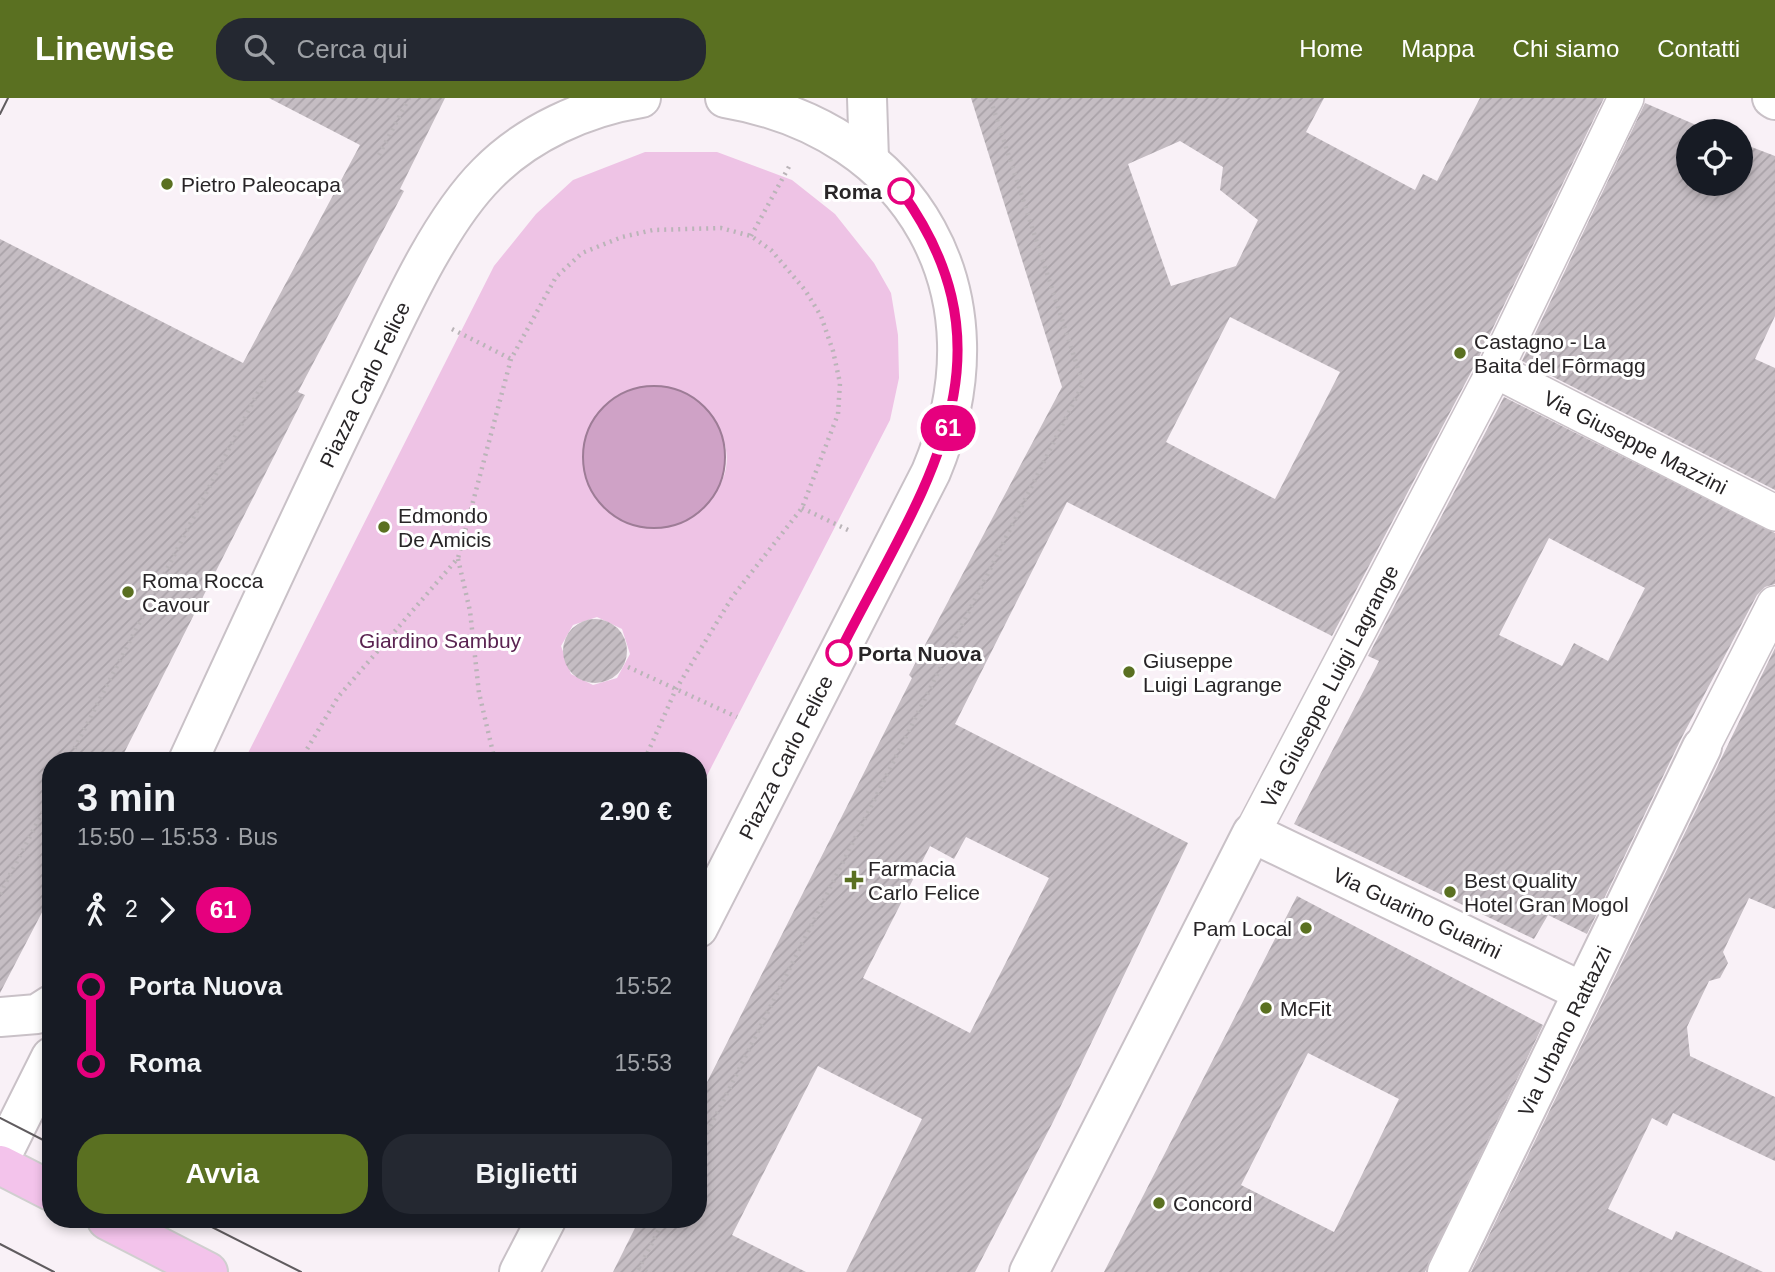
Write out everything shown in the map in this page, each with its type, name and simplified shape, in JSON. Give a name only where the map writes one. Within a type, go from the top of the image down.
[{"type":"main road","points":[[0,1165],[42,1186]]},
{"type":"main road","points":[[123,1228],[208,1272]]},
{"type":"street","name":"Piazza Carlo Felice","points":[[192,752],[375,363],[422,272],[463,204],[487,174],[535,136],[579,115],[641,98]]},
{"type":"street","name":"Piazza Carlo Felice","points":[[707,910],[931,472],[953,410],[958,348],[947,283],[917,214],[901,191],[869,159],[773,102],[724,98]]},
{"type":"street","points":[[867,98],[869,159]]},
{"type":"street","name":"Via Giuseppe Luigi Lagrange","points":[[1029,1272],[1252,834],[1495,370],[1626,98]]},
{"type":"street","name":"Via Giuseppe Mazzini","points":[[1495,370],[1775,513]]},
{"type":"street","name":"Via Urbano Rattazzi","points":[[1447,1272],[1581,992],[1775,604]]},
{"type":"street","name":"Via Guarino Guarini","points":[[1252,834],[1581,992]]},
{"type":"street","points":[[0,1017],[37,1014],[42,1011]]},
{"type":"street","points":[[0,1159],[42,1075]]},
{"type":"path","points":[[379,155],[409,98]]},
{"type":"path","points":[[707,1133],[1083,384],[990,98]]},
{"type":"path","points":[[751,236],[812,123]]},
{"type":"path","points":[[305,752],[338,697],[458,558],[511,359],[556,277],[582,253],[622,237],[653,230],[720,228],[751,236],[771,250],[811,299],[821,316],[840,383],[838,414],[802,508],[733,596],[676,689],[648,752]]},
{"type":"path","points":[[452,329],[511,359]]},
{"type":"path","points":[[73,752],[267,375]]},
{"type":"path","points":[[802,508],[848,530]]},
{"type":"path","points":[[458,558],[470,611],[479,693],[493,752]]},
{"type":"path","points":[[628,667],[737,717]]},
{"type":"path","points":[[0,894],[42,813]]},
{"type":"path","points":[[647,1272],[639,1268],[660,1228]]},
{"type":"green space","name":"Giardino Sambuy","points":[[645,152],[717,152],[792,180],[835,214],[874,263],[891,293],[898,335],[899,378],[890,420],[707,776],[707,752],[249,752],[494,266],[536,214],[573,180]],"holes":[[[664,386],[692,401],[722,438],[727,460],[720,486],[712,497],[691,515],[667,527],[616,396],[639,387]],[[597,617],[622,629],[630,654],[617,678],[593,685],[571,674],[561,646],[573,625]]]},
{"type":"shaded area","points":[[654,386],[681,392],[704,407],[719,430],[725,457],[719,484],[704,507],[681,522],[654,528],[627,522],[604,507],[589,484],[583,457],[589,430],[604,407],[627,392]]},
{"type":"building","points":[[269,98],[445,98],[400,189],[404,191],[298,392],[305,395],[125,752],[42,752],[42,912],[0,993],[0,239],[243,363],[360,145]]},
{"type":"building","points":[[971,98],[1324,98],[1306,132],[1415,190],[1423,174],[1437,181],[1480,98],[1604,98],[1477,361],[1332,636],[1067,502],[955,724],[1188,843],[1053,1122],[975,1272],[846,1272],[922,1119],[818,1066],[732,1235],[806,1272],[613,1272],[635,1228],[707,1228],[707,1082],[912,678],[909,675],[1062,387]],"holes":[[[1180,141],[1223,167],[1220,190],[1258,220],[1236,266],[1171,286],[1128,164]],[[1230,317],[1340,372],[1275,499],[1166,442]],[[966,837],[1049,878],[970,1033],[863,978],[930,846],[954,859]]]},
{"type":"building","points":[[1645,103],[1682,119],[1676,119],[1676,196],[1753,196],[1753,148],[1775,156],[1775,316],[1755,359],[1775,368],[1775,490],[1522,361]]},
{"type":"building","points":[[1504,397],[1775,533],[1775,584],[1765,587],[1757,595],[1682,737],[1587,934],[1548,915],[1534,939],[1294,824],[1379,661],[1368,656]],"holes":[[[1549,538],[1645,588],[1608,661],[1574,643],[1562,666],[1499,635]]]},
{"type":"building","points":[[589,619],[601,619],[618,628],[625,639],[625,663],[618,674],[601,683],[589,683],[577,678],[568,669],[563,657],[563,645],[568,633],[577,624]]},
{"type":"building","points":[[1775,648],[1775,909],[1749,898],[1723,952],[1728,963],[1720,978],[1709,981],[1687,1027],[1690,1056],[1775,1097],[1775,1161],[1673,1113],[1667,1126],[1652,1118],[1608,1209],[1672,1240],[1676,1231],[1763,1272],[1471,1272]]},
{"type":"building","points":[[1297,896],[1543,1025],[1425,1272],[1104,1272]],"holes":[[[1308,1053],[1399,1099],[1334,1232],[1241,1185]]]},
{"type":"tram line","points":[[0,114],[8,98]]},
{"type":"tram line","points":[[0,1118],[42,1139]]},
{"type":"tram line","points":[[214,1228],[301,1272]]},
{"type":"tram line","points":[[0,1244],[54,1272]]},
{"type":"bus line","name":"61","points":[[839,653],[931,472],[953,410],[958,348],[950,292],[931,240],[901,191]]},
{"type":"place","name":"Pietro Paleocapa","points":[[167,184]]},
{"type":"place","name":"Roma","points":[[901,191]]},
{"type":"place","name":"Castagno - La Baita del Fôrmagg","points":[[1460,353]]},
{"type":"place","name":"Edmondo De Amicis","points":[[384,527]]},
{"type":"place","name":"Roma Rocca Cavour","points":[[128,592]]},
{"type":"place","name":"Porta Nuova","points":[[839,653]]},
{"type":"place","name":"Giuseppe Luigi Lagrange","points":[[1129,672]]},
{"type":"place","name":"Farmacia Carlo Felice","points":[[854,880]]},
{"type":"place","name":"Best Quality Hotel Gran Mogol","points":[[1450,892]]},
{"type":"place","name":"Pam Local","points":[[1306,928]]},
{"type":"place","name":"McFit","points":[[1266,1008]]},
{"type":"place","name":"Concord","points":[[1159,1203]]}]
